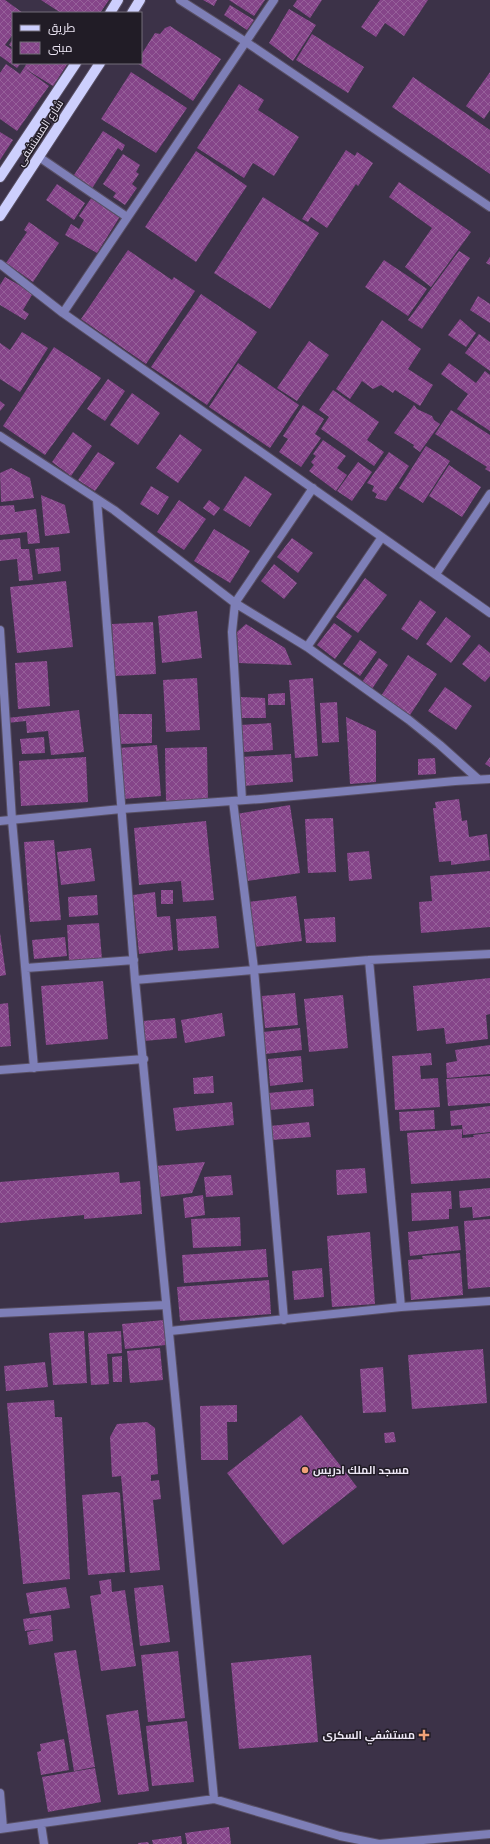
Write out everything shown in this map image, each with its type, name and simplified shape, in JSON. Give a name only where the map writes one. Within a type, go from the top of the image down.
[{"type":"main road","points":[[111,12],[118,0]]},
{"type":"main road","points":[[133,12],[140,0]]},
{"type":"main road","name":"شارع المستشفى","points":[[0,177],[75,64]]},
{"type":"main road","name":"شارع المستشفى","points":[[0,216],[99,64]]},
{"type":"street","points":[[180,0],[246,42],[490,207]]},
{"type":"street","points":[[63,313],[274,0]]},
{"type":"street","points":[[39,157],[127,217]]},
{"type":"street","points":[[0,264],[63,313],[490,613]]},
{"type":"street","points":[[0,436],[128,521],[235,603],[307,648],[428,735],[478,780]]},
{"type":"street","points":[[242,800],[232,632],[235,603],[313,488]]},
{"type":"street","points":[[436,574],[490,494]]},
{"type":"street","points":[[97,500],[135,980],[144,1059],[166,1305],[170,1331],[214,1799]]},
{"type":"street","points":[[307,648],[382,537]]},
{"type":"street","points":[[0,630],[12,820],[34,1068]]},
{"type":"street","points":[[0,821],[121,809],[490,779]]},
{"type":"street","points":[[233,801],[254,969],[284,1320]]},
{"type":"street","points":[[135,980],[369,960],[490,954]]},
{"type":"street","points":[[26,968],[134,960]]},
{"type":"street","points":[[369,960],[401,1307]]},
{"type":"street","points":[[0,1070],[144,1059]]},
{"type":"street","points":[[170,1331],[401,1307],[490,1301]]},
{"type":"street","points":[[0,1313],[166,1305]]},
{"type":"street","points":[[0,1793],[2,1828],[41,1824],[214,1799],[340,1836],[379,1844],[490,1834]]},
{"type":"street","points":[[41,1824],[44,1844]]},
{"type":"building","points":[[0,0],[5,0],[22,12],[12,12],[12,35],[5,45],[12,49],[12,64],[20,64],[17,68],[0,56]]},
{"type":"building","points":[[41,0],[109,0],[101,12],[59,12]]},
{"type":"building","points":[[203,0],[217,0],[214,6]]},
{"type":"building","points":[[229,0],[265,0],[254,16]]},
{"type":"building","points":[[297,0],[322,0],[310,18],[293,6]]},
{"type":"building","points":[[380,0],[428,0],[404,36],[385,23],[376,37],[361,27]]},
{"type":"building","points":[[230,5],[254,20],[247,30],[224,15]]},
{"type":"building","points":[[289,9],[316,25],[293,61],[269,43]]},
{"type":"building","points":[[170,26],[221,59],[193,101],[138,64],[142,64],[142,53],[155,33],[160,34],[165,28]]},
{"type":"building","points":[[312,34],[364,67],[348,93],[296,60]]},
{"type":"building","points":[[12,40],[12,47],[9,45]]},
{"type":"building","points":[[6,64],[20,74],[24,68],[49,86],[17,131],[0,119],[0,73]]},
{"type":"building","points":[[26,64],[67,64],[53,86],[24,68]]},
{"type":"building","points":[[131,72],[187,108],[156,153],[101,119]]},
{"type":"building","points":[[490,72],[490,110],[484,119],[466,106]]},
{"type":"building","points":[[413,77],[490,130],[490,174],[392,107]]},
{"type":"building","points":[[239,84],[264,100],[258,110],[299,137],[274,176],[253,163],[244,178],[197,148]]},
{"type":"building","points":[[103,131],[125,145],[122,151],[118,148],[91,190],[72,178]]},
{"type":"building","points":[[0,132],[13,140],[0,160]]},
{"type":"building","points":[[346,150],[355,156],[357,152],[373,163],[358,186],[356,184],[327,228],[311,217],[308,222],[302,219]]},
{"type":"building","points":[[196,151],[247,186],[196,262],[145,227]]},
{"type":"building","points":[[123,154],[140,165],[136,172],[139,174],[132,184],[137,188],[125,205],[113,197],[116,193],[103,184]]},
{"type":"building","points":[[399,182],[471,232],[431,287],[405,267],[432,228],[389,197]]},
{"type":"building","points":[[57,184],[85,203],[74,220],[46,200]]},
{"type":"building","points":[[92,197],[121,215],[97,253],[65,235],[71,224],[79,229],[84,220],[79,216]]},
{"type":"building","points":[[263,197],[319,233],[270,309],[214,273]]},
{"type":"building","points":[[29,222],[59,243],[33,282],[6,263],[27,232],[24,230]]},
{"type":"building","points":[[128,250],[172,280],[174,277],[195,291],[146,364],[81,319]]},
{"type":"building","points":[[459,251],[470,258],[422,329],[408,320]]},
{"type":"building","points":[[490,257],[490,265],[486,263]]},
{"type":"building","points":[[384,260],[427,289],[408,316],[365,287]]},
{"type":"building","points":[[5,277],[33,293],[23,310],[29,314],[25,320],[0,305],[0,285]]},
{"type":"building","points":[[201,294],[257,332],[207,405],[151,367]]},
{"type":"building","points":[[478,296],[490,304],[490,323],[470,310]]},
{"type":"building","points":[[460,319],[476,333],[466,347],[448,335]]},
{"type":"building","points":[[382,320],[421,349],[408,369],[433,385],[420,406],[395,390],[393,393],[381,385],[373,389],[362,381],[350,399],[336,389]]},
{"type":"building","points":[[22,332],[48,348],[20,392],[0,379],[0,343],[10,350]]},
{"type":"building","points":[[479,334],[490,342],[490,371],[465,353]]},
{"type":"building","points":[[309,341],[329,355],[297,401],[277,388]]},
{"type":"building","points":[[54,347],[101,378],[45,455],[3,426]]},
{"type":"building","points":[[238,363],[299,405],[270,448],[209,407]]},
{"type":"building","points":[[449,363],[476,383],[485,371],[490,375],[490,431],[457,409],[468,394],[441,374]]},
{"type":"building","points":[[108,379],[125,391],[105,421],[87,409]]},
{"type":"building","points":[[333,390],[379,422],[367,440],[384,452],[374,466],[321,429],[329,417],[319,410]]},
{"type":"building","points":[[132,393],[160,413],[138,445],[110,425]]},
{"type":"building","points":[[0,401],[5,405],[0,411]]},
{"type":"building","points":[[303,405],[324,419],[315,434],[321,438],[301,467],[279,452],[288,439],[283,436]]},
{"type":"building","points":[[414,405],[417,409],[432,416],[434,420],[440,424],[420,452],[413,447],[414,445],[394,433]]},
{"type":"building","points":[[451,410],[490,435],[490,472],[485,469],[487,467],[435,434]]},
{"type":"building","points":[[73,432],[92,446],[71,476],[52,462]]},
{"type":"building","points":[[180,434],[202,450],[178,483],[156,468]]},
{"type":"building","points":[[323,440],[346,456],[337,468],[347,475],[336,491],[309,471],[314,465],[311,462],[316,456],[313,454]]},
{"type":"building","points":[[426,446],[450,461],[423,503],[399,488]]},
{"type":"building","points":[[98,452],[115,463],[95,491],[78,480]]},
{"type":"building","points":[[389,452],[409,466],[386,501],[375,498],[377,494],[372,491],[374,486],[367,483]]},
{"type":"building","points":[[358,462],[372,472],[352,501],[337,491]]},
{"type":"building","points":[[449,465],[481,487],[462,517],[429,496]]},
{"type":"building","points":[[11,468],[30,478],[34,498],[1,502],[0,473]]},
{"type":"building","points":[[245,476],[272,494],[250,527],[223,510]]},
{"type":"building","points":[[151,486],[169,497],[158,515],[140,504]]},
{"type":"building","points":[[41,495],[65,505],[70,533],[45,536]]},
{"type":"building","points":[[179,500],[206,519],[184,550],[157,532]]},
{"type":"building","points":[[209,500],[220,508],[214,516],[203,508]]},
{"type":"building","points":[[14,505],[15,512],[36,509],[40,543],[28,544],[27,532],[0,535],[0,506]]},
{"type":"building","points":[[214,529],[250,551],[230,583],[194,561]]},
{"type":"building","points":[[20,538],[21,549],[29,549],[33,580],[19,581],[17,559],[0,561],[0,540]]},
{"type":"building","points":[[292,538],[313,553],[298,573],[277,557]]},
{"type":"building","points":[[59,547],[61,571],[38,574],[35,549]]},
{"type":"building","points":[[274,564],[297,583],[284,599],[261,581]]},
{"type":"building","points":[[365,578],[387,595],[358,633],[336,617]]},
{"type":"building","points":[[66,581],[73,647],[17,653],[10,587]]},
{"type":"building","points":[[420,600],[436,612],[417,640],[401,629]]},
{"type":"building","points":[[197,611],[202,658],[162,663],[158,616]]},
{"type":"building","points":[[446,617],[471,636],[451,663],[426,644]]},
{"type":"building","points":[[153,622],[156,674],[115,676],[112,624]]},
{"type":"building","points":[[334,623],[352,636],[335,659],[317,645]]},
{"type":"building","points":[[246,624],[285,648],[292,665],[239,663],[237,632]]},
{"type":"building","points":[[360,640],[377,652],[360,676],[343,664]]},
{"type":"building","points":[[479,644],[490,653],[490,676],[485,682],[462,664]]},
{"type":"building","points":[[408,655],[437,674],[410,715],[381,696]]},
{"type":"building","points":[[379,658],[388,665],[372,689],[362,682]]},
{"type":"building","points":[[47,661],[50,706],[18,709],[15,663]]},
{"type":"building","points":[[197,678],[200,730],[166,732],[163,680]]},
{"type":"building","points":[[313,678],[318,756],[295,758],[289,680]]},
{"type":"building","points":[[445,687],[472,706],[456,730],[428,711]]},
{"type":"building","points":[[285,693],[285,705],[268,705],[268,694]]},
{"type":"building","points":[[241,697],[265,698],[266,718],[240,718]]},
{"type":"building","points":[[337,702],[339,742],[322,743],[320,703]]},
{"type":"building","points":[[79,710],[84,752],[51,755],[48,731],[27,733],[26,721],[7,723],[7,718]]},
{"type":"building","points":[[119,714],[152,714],[152,743],[119,744]]},
{"type":"building","points":[[346,717],[376,731],[376,782],[350,784]]},
{"type":"building","points":[[271,723],[273,750],[243,752],[241,725]]},
{"type":"building","points":[[44,737],[45,753],[22,754],[20,739]]},
{"type":"building","points":[[157,745],[161,796],[123,799],[119,748]]},
{"type":"building","points":[[207,747],[208,801],[166,802],[165,748]]},
{"type":"building","points":[[291,754],[293,782],[243,786],[241,757]]},
{"type":"building","points":[[86,757],[88,802],[21,806],[19,761]]},
{"type":"building","points":[[490,757],[490,767],[485,764]]},
{"type":"building","points":[[435,758],[436,774],[418,775],[418,759]]},
{"type":"building","points":[[459,799],[462,821],[467,820],[469,837],[487,834],[490,860],[451,865],[451,861],[439,862],[433,808],[436,808],[435,802]]},
{"type":"building","points":[[290,805],[300,873],[247,881],[236,814]]},
{"type":"building","points":[[333,818],[336,872],[308,873],[305,819]]},
{"type":"building","points":[[206,821],[214,900],[183,902],[181,881],[139,885],[134,828]]},
{"type":"building","points":[[54,840],[61,920],[30,922],[24,842]]},
{"type":"building","points":[[91,848],[95,881],[61,885],[57,852]]},
{"type":"building","points":[[369,851],[372,879],[349,881],[347,853]]},
{"type":"building","points":[[490,871],[490,927],[421,933],[419,902],[432,901],[430,876]]},
{"type":"building","points":[[161,890],[173,890],[173,904],[161,904]]},
{"type":"building","points":[[155,892],[157,917],[170,916],[173,950],[139,954],[133,895]]},
{"type":"building","points":[[97,895],[98,915],[69,917],[68,897]]},
{"type":"building","points":[[296,896],[302,941],[254,947],[248,902]]},
{"type":"building","points":[[216,916],[219,948],[178,951],[176,919]]},
{"type":"building","points":[[335,917],[336,942],[306,943],[304,919]]},
{"type":"building","points":[[99,923],[102,959],[69,961],[67,925]]},
{"type":"building","points":[[0,933],[6,975],[0,976]]},
{"type":"building","points":[[65,937],[67,956],[34,959],[32,940]]},
{"type":"building","points":[[490,978],[490,1014],[486,1015],[488,1039],[446,1044],[444,1028],[417,1031],[413,986]]},
{"type":"building","points":[[103,981],[108,1039],[46,1045],[41,986]]},
{"type":"building","points":[[295,993],[298,1025],[265,1028],[262,996]]},
{"type":"building","points":[[343,995],[348,1048],[309,1052],[304,999]]},
{"type":"building","points":[[8,1003],[11,1046],[0,1047],[0,1004]]},
{"type":"building","points":[[222,1013],[225,1036],[185,1043],[181,1020]]},
{"type":"building","points":[[175,1018],[177,1038],[144,1041],[143,1021]]},
{"type":"building","points":[[300,1028],[302,1050],[265,1054],[263,1032]]},
{"type":"building","points":[[490,1045],[490,1074],[447,1078],[446,1063],[457,1061],[455,1050]]},
{"type":"building","points":[[431,1053],[432,1065],[420,1066],[421,1079],[438,1078],[440,1107],[395,1110],[392,1056]]},
{"type":"building","points":[[301,1056],[303,1082],[270,1086],[268,1059]]},
{"type":"building","points":[[213,1076],[214,1093],[194,1094],[193,1078]]},
{"type":"building","points":[[490,1076],[490,1103],[448,1106],[446,1079]]},
{"type":"building","points":[[313,1089],[314,1106],[270,1110],[268,1093]]},
{"type":"building","points":[[232,1102],[234,1125],[176,1131],[173,1108]]},
{"type":"building","points":[[490,1106],[490,1132],[463,1135],[462,1125],[451,1126],[450,1111]]},
{"type":"building","points":[[434,1110],[435,1129],[400,1131],[399,1112]]},
{"type":"building","points":[[309,1122],[311,1137],[271,1140],[270,1126]]},
{"type":"building","points":[[462,1129],[462,1138],[490,1133],[490,1178],[411,1184],[407,1133]]},
{"type":"building","points":[[205,1162],[192,1193],[159,1197],[155,1166]]},
{"type":"building","points":[[365,1168],[367,1193],[337,1195],[336,1170]]},
{"type":"building","points":[[119,1172],[120,1183],[140,1181],[142,1214],[84,1219],[84,1215],[0,1223],[0,1182]]},
{"type":"building","points":[[231,1175],[233,1195],[206,1197],[204,1177]]},
{"type":"building","points":[[490,1188],[490,1216],[473,1218],[472,1207],[460,1208],[459,1191]]},
{"type":"building","points":[[451,1191],[452,1209],[449,1209],[449,1219],[412,1221],[411,1193]]},
{"type":"building","points":[[203,1195],[205,1215],[185,1218],[183,1198]]},
{"type":"building","points":[[240,1217],[241,1246],[193,1248],[191,1219]]},
{"type":"building","points":[[490,1219],[490,1287],[468,1289],[464,1221]]},
{"type":"building","points":[[458,1226],[461,1250],[410,1256],[408,1232]]},
{"type":"building","points":[[370,1232],[375,1304],[332,1307],[327,1236]]},
{"type":"building","points":[[266,1249],[268,1277],[184,1283],[182,1255]]},
{"type":"building","points":[[460,1253],[463,1295],[411,1300],[408,1260],[423,1259],[422,1256]]},
{"type":"building","points":[[322,1268],[324,1297],[294,1300],[292,1271]]},
{"type":"building","points":[[269,1280],[271,1314],[180,1321],[177,1287]]},
{"type":"building","points":[[164,1320],[166,1345],[125,1349],[122,1324]]},
{"type":"building","points":[[84,1331],[87,1383],[53,1385],[49,1333]]},
{"type":"building","points":[[121,1331],[122,1353],[107,1354],[109,1384],[91,1385],[88,1333]]},
{"type":"building","points":[[160,1348],[163,1380],[130,1383],[127,1351]]},
{"type":"building","points":[[483,1349],[487,1403],[412,1409],[408,1355]]},
{"type":"building","points":[[122,1356],[122,1382],[113,1382],[112,1357]]},
{"type":"building","points":[[45,1362],[48,1387],[6,1391],[4,1366]]},
{"type":"building","points":[[383,1367],[386,1412],[363,1413],[360,1369]]},
{"type":"building","points":[[54,1400],[55,1417],[62,1417],[70,1579],[23,1584],[7,1403]]},
{"type":"building","points":[[237,1405],[237,1422],[227,1422],[228,1460],[201,1460],[200,1406]]},
{"type":"building","points":[[301,1415],[357,1487],[283,1545],[227,1473]]},
{"type":"building","points":[[147,1422],[155,1428],[158,1474],[151,1475],[151,1481],[159,1480],[161,1499],[153,1500],[160,1570],[130,1573],[121,1476],[112,1477],[110,1437],[117,1424]]},
{"type":"building","points":[[394,1432],[396,1442],[385,1443],[384,1433]]},
{"type":"building","points":[[120,1493],[125,1572],[88,1575],[82,1495]]},
{"type":"building","points":[[111,1579],[112,1592],[125,1590],[136,1666],[101,1671],[90,1596],[101,1594],[99,1581]]},
{"type":"building","points":[[163,1585],[170,1642],[140,1646],[134,1588]]},
{"type":"building","points":[[66,1587],[70,1608],[30,1614],[26,1593]]},
{"type":"building","points":[[51,1615],[53,1641],[29,1645],[27,1632],[41,1629],[25,1631],[23,1619]]},
{"type":"building","points":[[76,1650],[95,1767],[74,1771],[54,1653]]},
{"type":"building","points":[[178,1651],[185,1718],[148,1722],[141,1655]]},
{"type":"building","points":[[311,1655],[318,1742],[239,1749],[231,1663]]},
{"type":"building","points":[[138,1710],[149,1791],[118,1795],[106,1715]]},
{"type":"building","points":[[187,1721],[194,1782],[152,1786],[146,1726]]},
{"type":"building","points":[[64,1739],[69,1770],[41,1775],[37,1752],[41,1751],[40,1744]]},
{"type":"building","points":[[95,1768],[101,1802],[48,1812],[42,1777]]},
{"type":"building","points":[[229,1827],[231,1844],[187,1844],[185,1833]]},
{"type":"building","points":[[181,1836],[182,1844],[153,1844],[152,1840]]},
{"type":"building","points":[[148,1842],[149,1844],[138,1844],[138,1843]]},
{"type":"place","name":"مسجد الملك ادريس","points":[[305,1470]]},
{"type":"place","name":"مستشفي السكرى","points":[[424,1735]]}]
